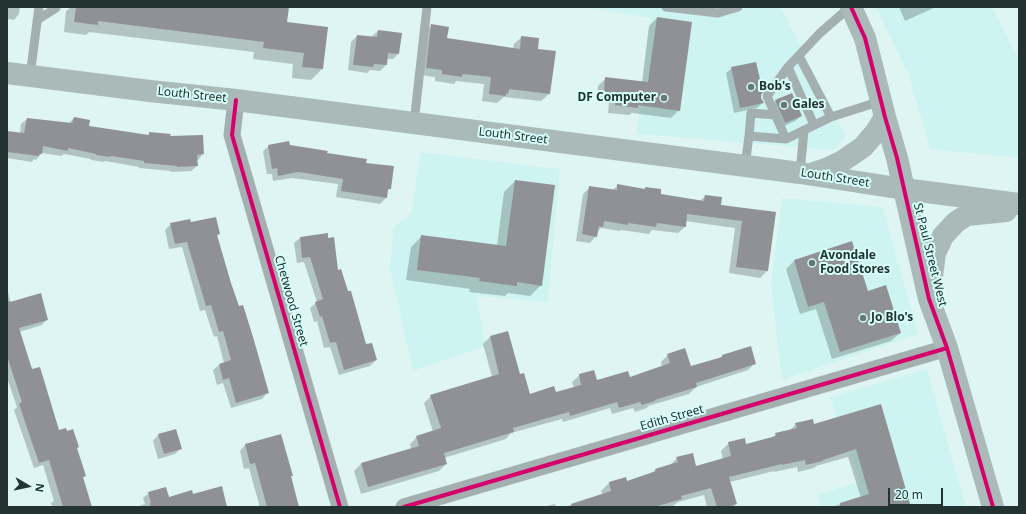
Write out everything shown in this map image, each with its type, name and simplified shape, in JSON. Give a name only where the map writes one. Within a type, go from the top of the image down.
[{"type":"main road","name":"St Paul Street West","points":[[850,7],[865,38],[897,158],[929,300],[947,348],[993,507]]},
{"type":"main road","name":"Louth Street","points":[[7,73],[236,100],[805,173],[904,189],[1019,204]]},
{"type":"main road","points":[[805,173],[826,169],[841,162],[863,147],[875,133],[883,109]]},
{"type":"main road","points":[[929,300],[935,253],[943,236],[956,222],[967,215],[1019,210]]},
{"type":"street","name":"Chetwood Street","points":[[236,100],[232,135],[340,507]]},
{"type":"street","name":"Edith Street","points":[[404,507],[947,348]]},
{"type":"lane","points":[[30,76],[39,7]]},
{"type":"lane","points":[[38,20],[56,7]]},
{"type":"lane","points":[[414,123],[427,7]]},
{"type":"lane","points":[[666,7],[718,13],[738,7]]},
{"type":"lane","points":[[786,139],[767,96],[798,56],[820,33],[850,7]]},
{"type":"lane","points":[[798,56],[831,117]]},
{"type":"lane","points":[[788,67],[814,126]]},
{"type":"lane","points":[[749,136],[786,139],[831,117],[883,109]]},
{"type":"lane","points":[[745,166],[751,113],[776,115]]},
{"type":"lane","points":[[804,130],[805,173]]},
{"type":"shaded area","points":[[587,7],[781,7],[846,137],[833,150],[637,134],[650,18]]},
{"type":"shaded area","points":[[876,7],[992,7],[1019,61],[1019,158],[930,149],[908,73]]},
{"type":"shaded area","points":[[421,152],[560,169],[548,302],[476,296],[486,346],[413,371],[390,270],[393,228],[411,213]]},
{"type":"shaded area","points":[[782,198],[883,207],[918,334],[782,380],[771,286]]},
{"type":"shaded area","points":[[927,369],[966,507],[821,507],[817,495],[859,482],[830,397]]},
{"type":"building","points":[[76,7],[289,7],[287,22],[328,27],[323,69],[302,67],[304,53],[263,48],[264,42],[98,21],[98,25],[74,22]]},
{"type":"building","points":[[657,17],[692,22],[680,111],[638,105],[638,108],[615,105],[616,93],[604,92],[605,77],[648,82]]},
{"type":"building","points":[[431,24],[449,27],[447,38],[520,49],[521,36],[539,38],[538,49],[556,51],[550,94],[509,89],[506,96],[489,94],[491,77],[463,74],[462,77],[442,74],[442,70],[426,68]]},
{"type":"building","points":[[378,30],[402,33],[399,54],[388,53],[387,65],[374,64],[373,67],[353,65],[357,35],[377,37]]},
{"type":"building","points":[[756,62],[763,92],[761,98],[764,103],[740,108],[731,67]]},
{"type":"building","points":[[792,93],[802,116],[785,123],[775,100]]},
{"type":"building","points":[[74,117],[90,120],[89,126],[149,135],[149,132],[171,134],[170,136],[203,135],[204,154],[197,155],[198,166],[177,167],[144,163],[144,161],[111,156],[96,155],[68,148],[68,151],[43,146],[42,154],[39,154],[39,156],[7,152],[7,131],[24,133],[27,118],[72,123]]},
{"type":"building","points":[[289,141],[290,145],[328,151],[327,153],[367,159],[366,163],[394,166],[391,189],[388,189],[387,198],[341,191],[343,179],[298,172],[278,176],[277,168],[272,169],[268,145]]},
{"type":"building","points":[[515,180],[555,185],[542,286],[517,282],[517,286],[479,281],[480,278],[417,270],[421,235],[506,246]]},
{"type":"building","points":[[617,184],[645,189],[645,187],[661,189],[661,194],[704,201],[705,195],[722,197],[721,205],[776,212],[768,271],[736,267],[742,221],[687,214],[686,227],[657,223],[656,227],[628,223],[628,225],[604,221],[603,227],[599,226],[597,237],[582,234],[589,186],[617,190]]},
{"type":"building","points":[[216,217],[220,234],[217,235],[231,283],[239,306],[243,305],[269,393],[236,403],[229,378],[223,380],[219,364],[231,360],[223,331],[219,332],[211,305],[206,306],[187,242],[175,244],[170,223],[190,219],[191,222]]},
{"type":"building","points":[[328,233],[328,238],[334,237],[338,270],[341,269],[348,291],[351,291],[366,344],[372,343],[377,360],[344,370],[336,342],[330,343],[322,316],[320,317],[315,302],[323,299],[310,257],[302,258],[300,237]]},
{"type":"building","points":[[852,241],[868,291],[886,285],[901,333],[840,352],[824,302],[808,307],[794,260]]},
{"type":"building","points":[[41,293],[48,320],[19,328],[32,369],[40,367],[59,430],[66,428],[67,431],[73,429],[79,447],[77,448],[86,476],[83,477],[92,507],[63,507],[49,460],[39,463],[19,404],[22,402],[7,356],[7,302]]},
{"type":"building","points":[[508,331],[520,374],[524,373],[530,394],[554,386],[556,392],[581,385],[579,374],[594,370],[597,380],[628,371],[630,377],[670,363],[667,354],[685,348],[691,366],[722,357],[722,355],[751,346],[756,364],[696,383],[697,387],[642,405],[640,402],[619,408],[617,402],[570,416],[569,412],[513,428],[514,432],[444,453],[447,464],[368,487],[361,463],[419,446],[416,436],[441,428],[430,395],[499,374],[490,336]]},
{"type":"building","points":[[881,404],[911,507],[840,507],[840,503],[869,494],[856,449],[823,461],[806,465],[805,460],[729,477],[737,504],[728,507],[717,507],[711,488],[681,496],[682,499],[654,507],[572,507],[571,504],[611,491],[609,482],[626,477],[627,481],[656,471],[655,469],[678,462],[676,457],[693,453],[696,466],[731,456],[728,442],[745,438],[746,444],[776,436],[775,433],[797,428],[795,423],[813,419],[814,424]]},
{"type":"building","points":[[176,429],[182,449],[164,454],[158,434]]},
{"type":"building","points":[[281,434],[293,476],[291,476],[299,507],[267,507],[255,463],[250,464],[245,444]]},
{"type":"building","points":[[222,486],[227,507],[150,507],[151,503],[148,492],[166,487],[169,497],[192,490],[193,494]]},
{"type":"cycle path","points":[[851,7],[865,38],[897,158],[929,299],[947,348],[993,507]]},
{"type":"cycle path","points":[[236,100],[232,135],[340,507]]},
{"type":"cycle path","points":[[404,507],[947,348]]},
{"type":"place","name":"Bob's","points":[[751,87]]},
{"type":"place","name":"DF Computer","points":[[664,98]]},
{"type":"place","name":"Gales","points":[[784,105]]},
{"type":"place","name":"Avondale Food Stores","points":[[812,263]]},
{"type":"place","name":"Jo Blo's","points":[[863,318]]}]
